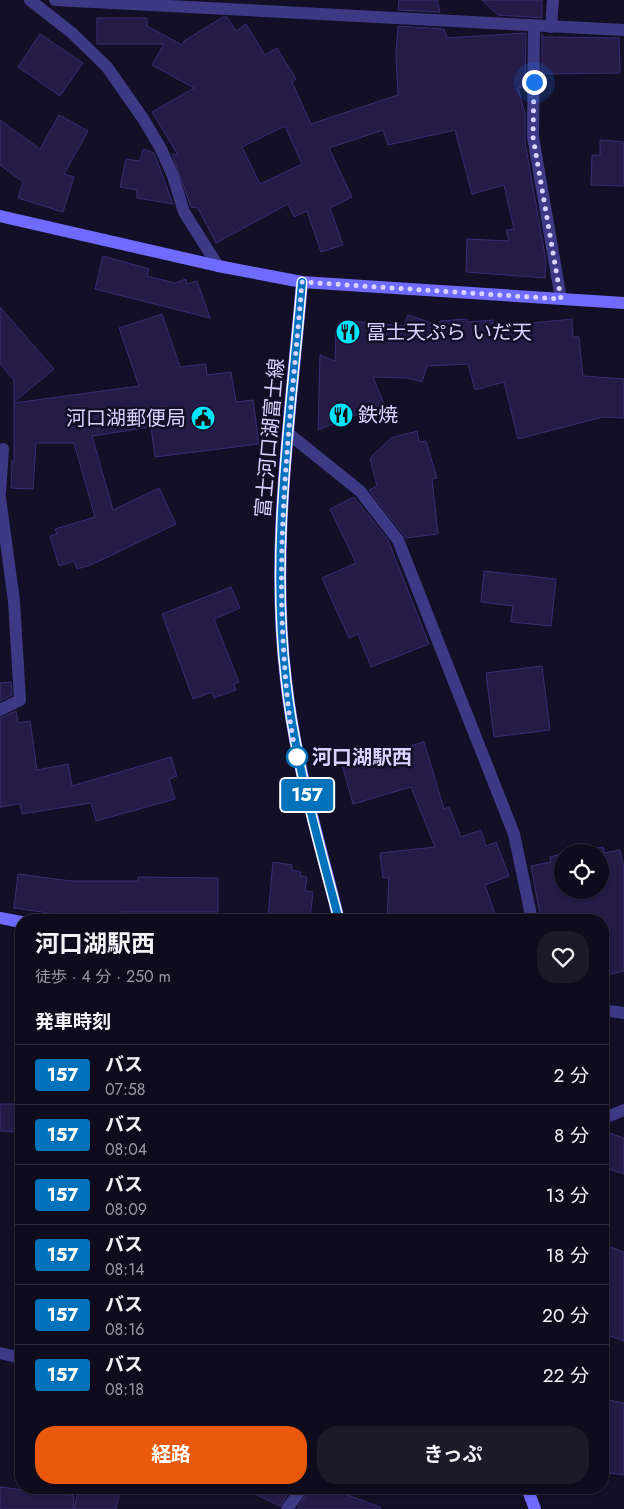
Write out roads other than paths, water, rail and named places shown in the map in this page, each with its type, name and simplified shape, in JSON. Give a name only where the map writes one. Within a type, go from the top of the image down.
[{"type":"main road","points":[[0,216],[218,266],[302,282],[624,303]]},
{"type":"main road","name":"富士河口湖富士線","points":[[302,282],[282,513],[280,601],[285,678],[295,750],[337,914]]},
{"type":"main road","points":[[0,918],[15,921]]},
{"type":"main road","points":[[529,1494],[535,1509]]},
{"type":"street","points":[[30,0],[87,46],[112,75],[144,120],[161,149],[173,176],[184,212],[218,266]]},
{"type":"street","points":[[55,0],[624,30]]},
{"type":"street","points":[[551,27],[553,0]]},
{"type":"street","points":[[534,26],[533,137],[561,299]]},
{"type":"street","points":[[289,434],[360,491],[398,540],[514,834],[531,914]]},
{"type":"street","points":[[0,493],[3,449]]},
{"type":"street","points":[[0,498],[14,601],[20,700],[0,710]]},
{"type":"street","points":[[609,1011],[624,1013]]},
{"type":"street","points":[[609,1116],[624,1110]]},
{"type":"street","points":[[0,1353],[15,1357]]},
{"type":"street","points":[[287,1509],[298,1494]]},
{"type":"place","name":"冨士天ぷら いだ天","points":[[348,332]]},
{"type":"place","name":"鉄焼","points":[[341,415]]},
{"type":"place","name":"河口湖郵便局","points":[[203,418]]},
{"type":"place","name":"河口湖駅西","points":[[297,757]]}]
